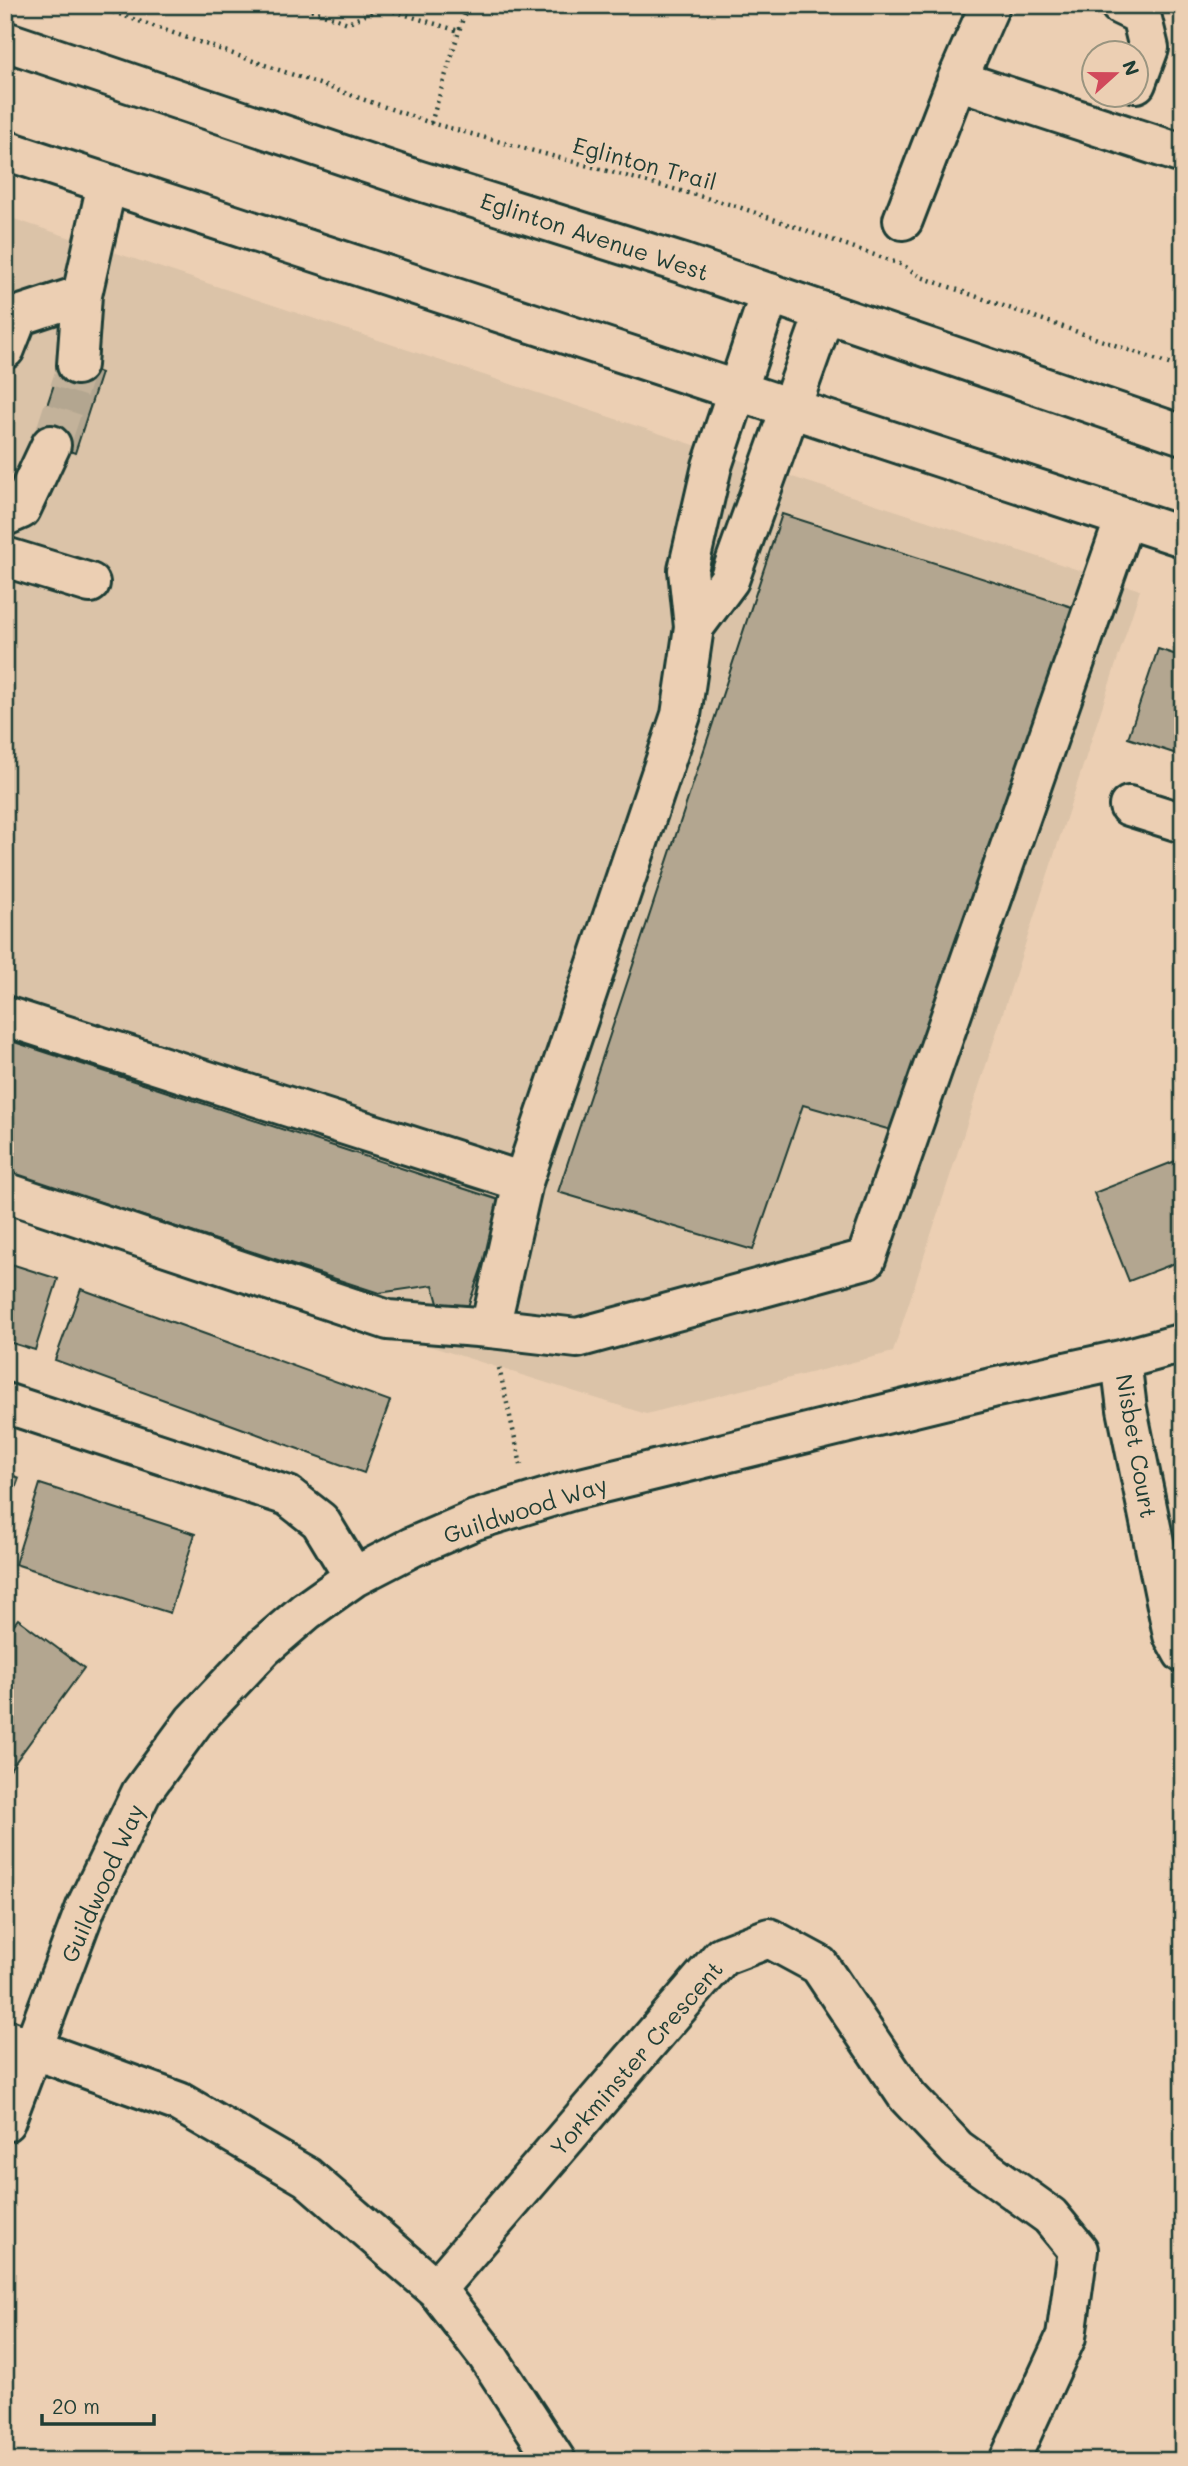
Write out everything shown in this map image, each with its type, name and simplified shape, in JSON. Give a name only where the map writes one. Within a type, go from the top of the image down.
[{"type":"street","points":[[904,220],[957,80],[989,5]]},
{"type":"street","points":[[1121,5],[1141,15],[1147,38]]},
{"type":"street","name":"Eglinton Avenue West","points":[[5,41],[417,180],[684,264],[1183,435]]},
{"type":"street","points":[[957,80],[1183,154]]},
{"type":"street","points":[[1117,133],[1126,108]]},
{"type":"street","points":[[5,150],[1183,537]]},
{"type":"street","points":[[78,365],[82,295],[107,184]]},
{"type":"street","points":[[490,1328],[523,1182],[681,715],[694,626],[688,570],[712,466],[770,293]]},
{"type":"street","points":[[9,327],[82,295]]},
{"type":"street","points":[[694,626],[729,580],[825,312]]},
{"type":"street","points":[[5,516],[21,509],[51,445]]},
{"type":"street","points":[[5,1192],[388,1321],[490,1328],[578,1338],[866,1259],[1125,518]]},
{"type":"street","points":[[5,557],[90,583]]},
{"type":"street","points":[[1129,806],[1183,823]]},
{"type":"street","points":[[5,1016],[523,1182]]},
{"type":"street","name":"Guildwood Way","points":[[5,2122],[20,2044],[141,1793],[194,1721],[264,1647],[306,1611],[354,1577],[412,1547],[475,1520],[573,1490],[1183,1343]]},
{"type":"street","name":"Nisbet Court","points":[[1121,1360],[1127,1409],[1173,1634],[1183,1653]]},
{"type":"street","points":[[5,1403],[288,1496],[320,1521],[354,1577]]},
{"type":"street","name":"Yorkminster Crescent","points":[[436,2289],[722,1956],[769,1938],[820,1965],[907,2096],[957,2149],[1050,2216],[1078,2250],[1066,2337],[1009,2461]]},
{"type":"street","points":[[20,2044],[179,2102],[307,2177],[436,2289],[487,2355],[556,2461]]},
{"type":"path","name":"Eglinton Trail","points":[[93,5],[431,123],[736,206],[904,265],[921,277],[1183,369]]},
{"type":"path","points":[[298,5],[348,23],[370,13],[376,6],[459,31]]},
{"type":"path","points":[[431,123],[467,5]]},
{"type":"path","points":[[490,1328],[519,1450],[528,1504]]},
{"type":"shaded area","points":[[5,216],[1140,590],[893,1352],[646,1414],[5,1213]]},
{"type":"building","points":[[62,360],[101,373],[75,453],[36,439]]},
{"type":"building","points":[[782,514],[1075,608],[905,1134],[803,1105],[753,1250],[558,1192]]},
{"type":"building","points":[[1158,649],[1183,657],[1183,756],[1128,738]]},
{"type":"building","points":[[5,1039],[505,1202],[466,1312],[442,1318],[433,1285],[379,1293],[5,1171]]},
{"type":"building","points":[[1183,1158],[1183,1260],[1129,1281],[1094,1193]]},
{"type":"building","points":[[5,1262],[58,1279],[35,1350],[5,1341]]},
{"type":"building","points":[[81,1289],[390,1401],[364,1473],[55,1360]]},
{"type":"building","points":[[5,1472],[19,1478],[5,1516]]},
{"type":"building","points":[[40,1484],[195,1534],[170,1613],[15,1564]]},
{"type":"building","points":[[18,1619],[84,1668],[8,1772],[5,1771],[5,1636]]},
{"type":"tunnel","points":[[51,445],[77,365]]}]
